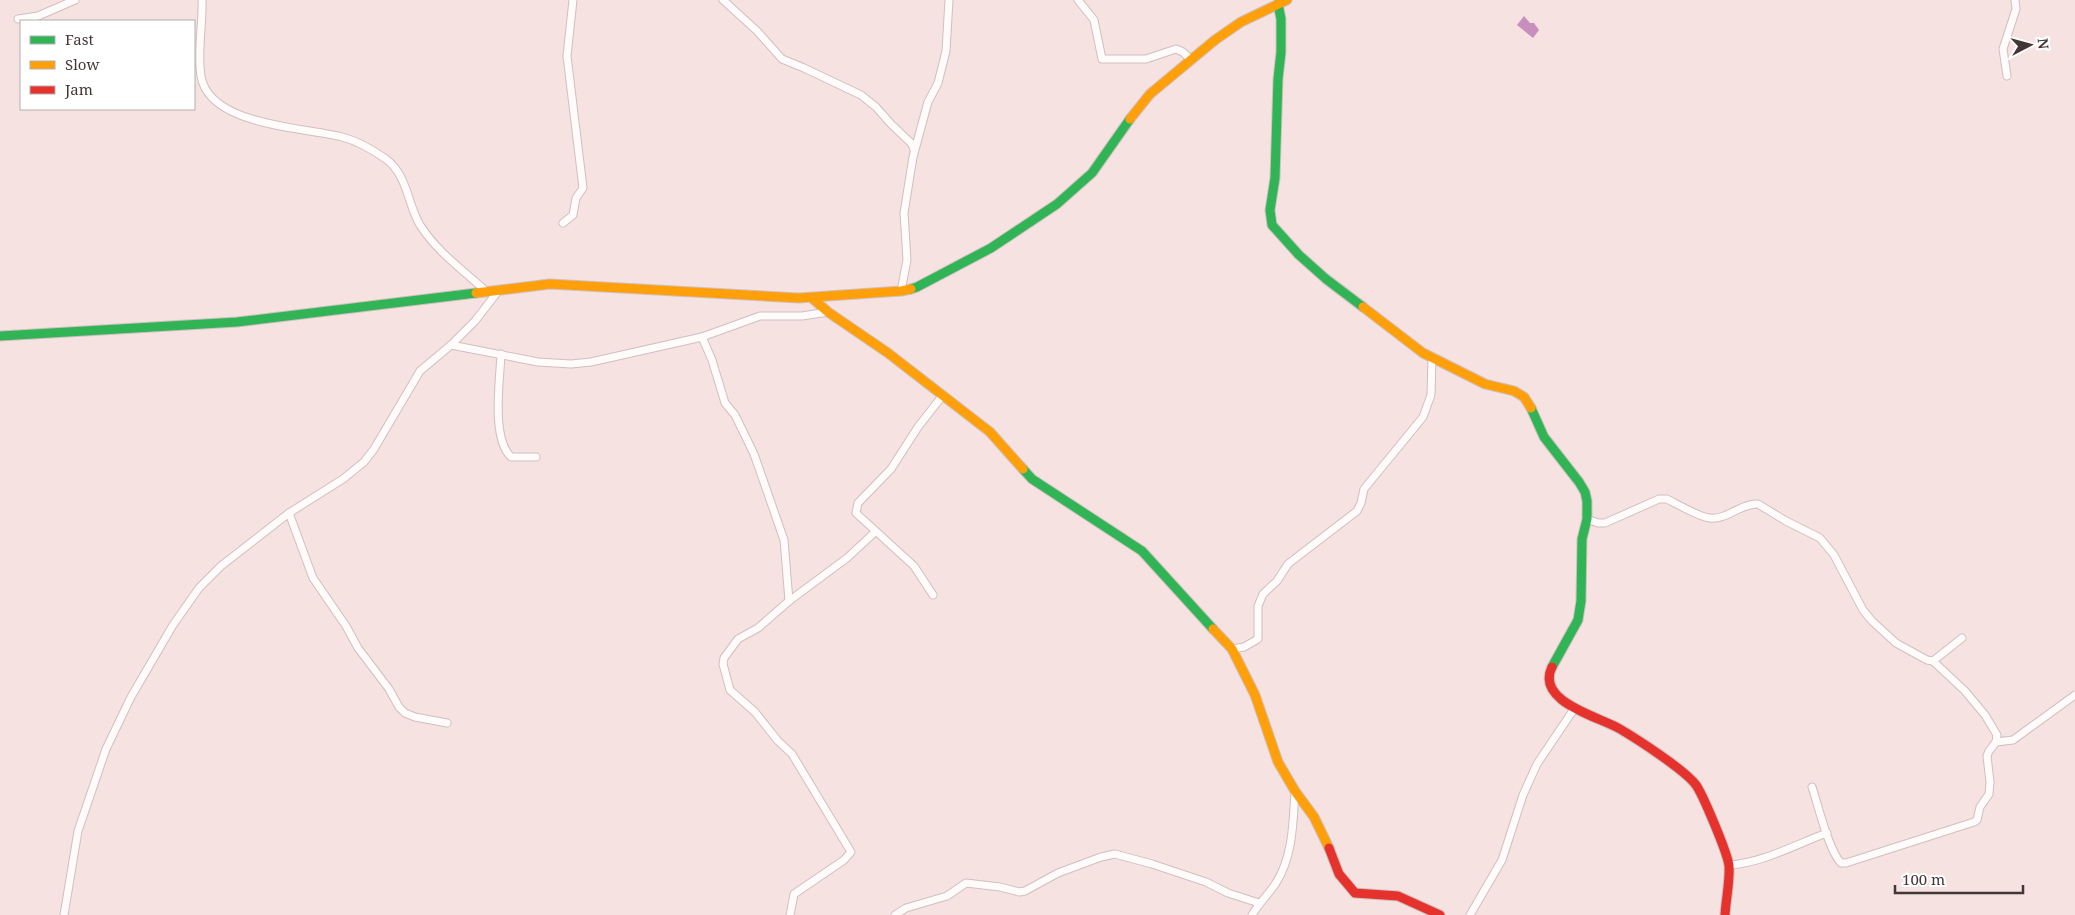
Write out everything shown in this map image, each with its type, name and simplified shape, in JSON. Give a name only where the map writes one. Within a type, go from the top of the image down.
[{"type":"street","points":[[18,19],[38,16],[75,0]]},
{"type":"street","points":[[202,0],[201,77],[206,90],[214,100],[222,106],[259,122],[343,137],[367,147],[387,161],[398,171],[406,185],[411,204],[420,225],[447,257],[487,292]]},
{"type":"street","points":[[563,223],[573,215],[576,198],[584,188],[567,56],[573,0]]},
{"type":"street","points":[[723,0],[758,31],[782,59],[861,95],[876,107],[912,144],[914,150]]},
{"type":"street","points":[[900,292],[907,260],[904,213],[914,150],[928,102],[938,83],[946,51],[949,0]]},
{"type":"street","points":[[1078,0],[1094,20],[1102,59],[1126,60],[1146,58],[1176,49],[1183,52],[1191,60]]},
{"type":"street","points":[[0,336],[237,322],[550,284],[812,298],[900,292],[932,281],[991,248],[1057,204],[1092,173],[1128,120],[1150,94],[1241,22],[1287,0]]},
{"type":"street","points":[[2008,76],[2003,49],[2016,9],[2015,0]]},
{"type":"street","points":[[1278,4],[1281,20],[1281,52],[1278,79],[1275,178],[1270,210],[1272,225],[1299,255],[1326,279],[1416,347],[1476,380],[1514,391],[1524,397],[1529,404],[1544,438],[1586,492],[1587,519],[1582,540],[1581,602],[1578,620],[1566,639],[1549,676],[1550,684],[1556,694],[1574,709],[1618,728],[1684,773],[1696,786],[1708,809],[1729,865],[1725,915]]},
{"type":"street","points":[[64,915],[78,831],[106,749],[131,697],[173,626],[199,588],[228,560],[289,513],[343,479],[364,462],[374,449],[420,371],[475,321],[500,290]]},
{"type":"street","points":[[812,298],[828,312],[888,353],[990,432],[1032,479],[1079,508],[1142,552],[1232,649],[1255,695],[1278,762],[1295,792],[1314,817],[1325,836],[1339,874],[1347,885],[1355,893],[1398,896],[1420,908],[1440,915]]},
{"type":"street","points":[[450,345],[538,362],[571,364],[599,360],[702,337],[760,316],[802,316],[828,312]]},
{"type":"street","points":[[702,337],[712,360],[725,403],[736,415],[754,454],[784,540],[789,602]]},
{"type":"street","points":[[500,354],[497,396],[502,442],[505,451],[511,457],[536,457]]},
{"type":"street","points":[[1232,649],[1244,647],[1258,639],[1258,606],[1263,594],[1277,581],[1288,564],[1356,511],[1361,503],[1364,489],[1423,418],[1431,395],[1432,357]]},
{"type":"street","points":[[932,595],[914,566],[856,513],[858,502],[892,469],[918,427],[943,395]]},
{"type":"street","points":[[1587,519],[1598,523],[1605,522],[1659,499],[1667,499],[1709,518],[1724,515],[1748,504],[1764,506],[1786,521],[1820,538],[1834,556],[1863,610],[1872,621],[1896,643],[1927,660],[1933,661],[1965,690],[1985,715],[1997,735],[1996,742],[1988,751],[1987,756],[1990,782],[1989,794],[1980,807],[1977,820],[1846,863],[1841,863],[1837,859],[1812,787]]},
{"type":"street","points":[[289,513],[313,578],[346,626],[358,648],[389,689],[399,707],[405,713],[415,717],[446,723]]},
{"type":"street","points":[[790,915],[794,894],[844,860],[851,852],[792,754],[778,741],[756,712],[730,690],[723,664],[724,658],[738,639],[758,628],[847,558],[875,532]]},
{"type":"street","points":[[1933,661],[1962,638]]},
{"type":"street","points":[[1996,742],[2013,740],[2075,695]]},
{"type":"street","points":[[1470,915],[1502,860],[1523,795],[1538,764],[1574,709]]},
{"type":"street","points":[[1252,915],[1259,903],[1276,883],[1288,855],[1293,834],[1295,792]]},
{"type":"street","points":[[1729,865],[1742,864],[1761,858],[1827,832]]},
{"type":"street","points":[[895,915],[906,908],[947,896],[966,884],[1000,887],[1019,892],[1026,891],[1058,873],[1101,856],[1115,854],[1206,882],[1228,893],[1259,903]]},
{"type":"shaded area","points":[[1524,16],[1530,23],[1534,23],[1539,30],[1533,38],[1517,25]]},
{"type":"traffic: fast","points":[[1278,4],[1281,19],[1281,52],[1278,79],[1275,178],[1270,210],[1272,225],[1299,255],[1326,279],[1363,307]]},
{"type":"traffic: fast","points":[[911,289],[991,248],[1057,204],[1092,173],[1130,119]]},
{"type":"traffic: fast","points":[[0,336],[237,322],[476,293]]},
{"type":"traffic: fast","points":[[1531,408],[1544,437],[1579,482],[1585,492],[1587,501],[1587,519],[1582,539],[1581,601],[1578,620],[1552,667]]},
{"type":"traffic: fast","points":[[1023,469],[1032,479],[1142,551],[1213,629]]},
{"type":"traffic: slow","points":[[1130,119],[1150,94],[1215,40],[1241,22],[1287,0]]},
{"type":"traffic: slow","points":[[476,293],[550,284],[799,298],[911,289]]},
{"type":"traffic: slow","points":[[812,298],[828,312],[888,353],[990,432],[1023,469]]},
{"type":"traffic: slow","points":[[1363,307],[1423,353],[1485,384],[1514,391],[1524,397],[1531,408]]},
{"type":"traffic: slow","points":[[1213,629],[1232,649],[1255,695],[1278,762],[1295,791],[1314,817],[1329,848]]},
{"type":"traffic: jam","points":[[1552,667],[1549,679],[1553,690],[1561,699],[1572,707],[1611,724],[1638,740],[1672,763],[1696,785],[1715,825],[1728,859],[1729,878],[1725,915]]},
{"type":"traffic: jam","points":[[1329,848],[1339,874],[1355,893],[1398,896],[1440,915]]}]
